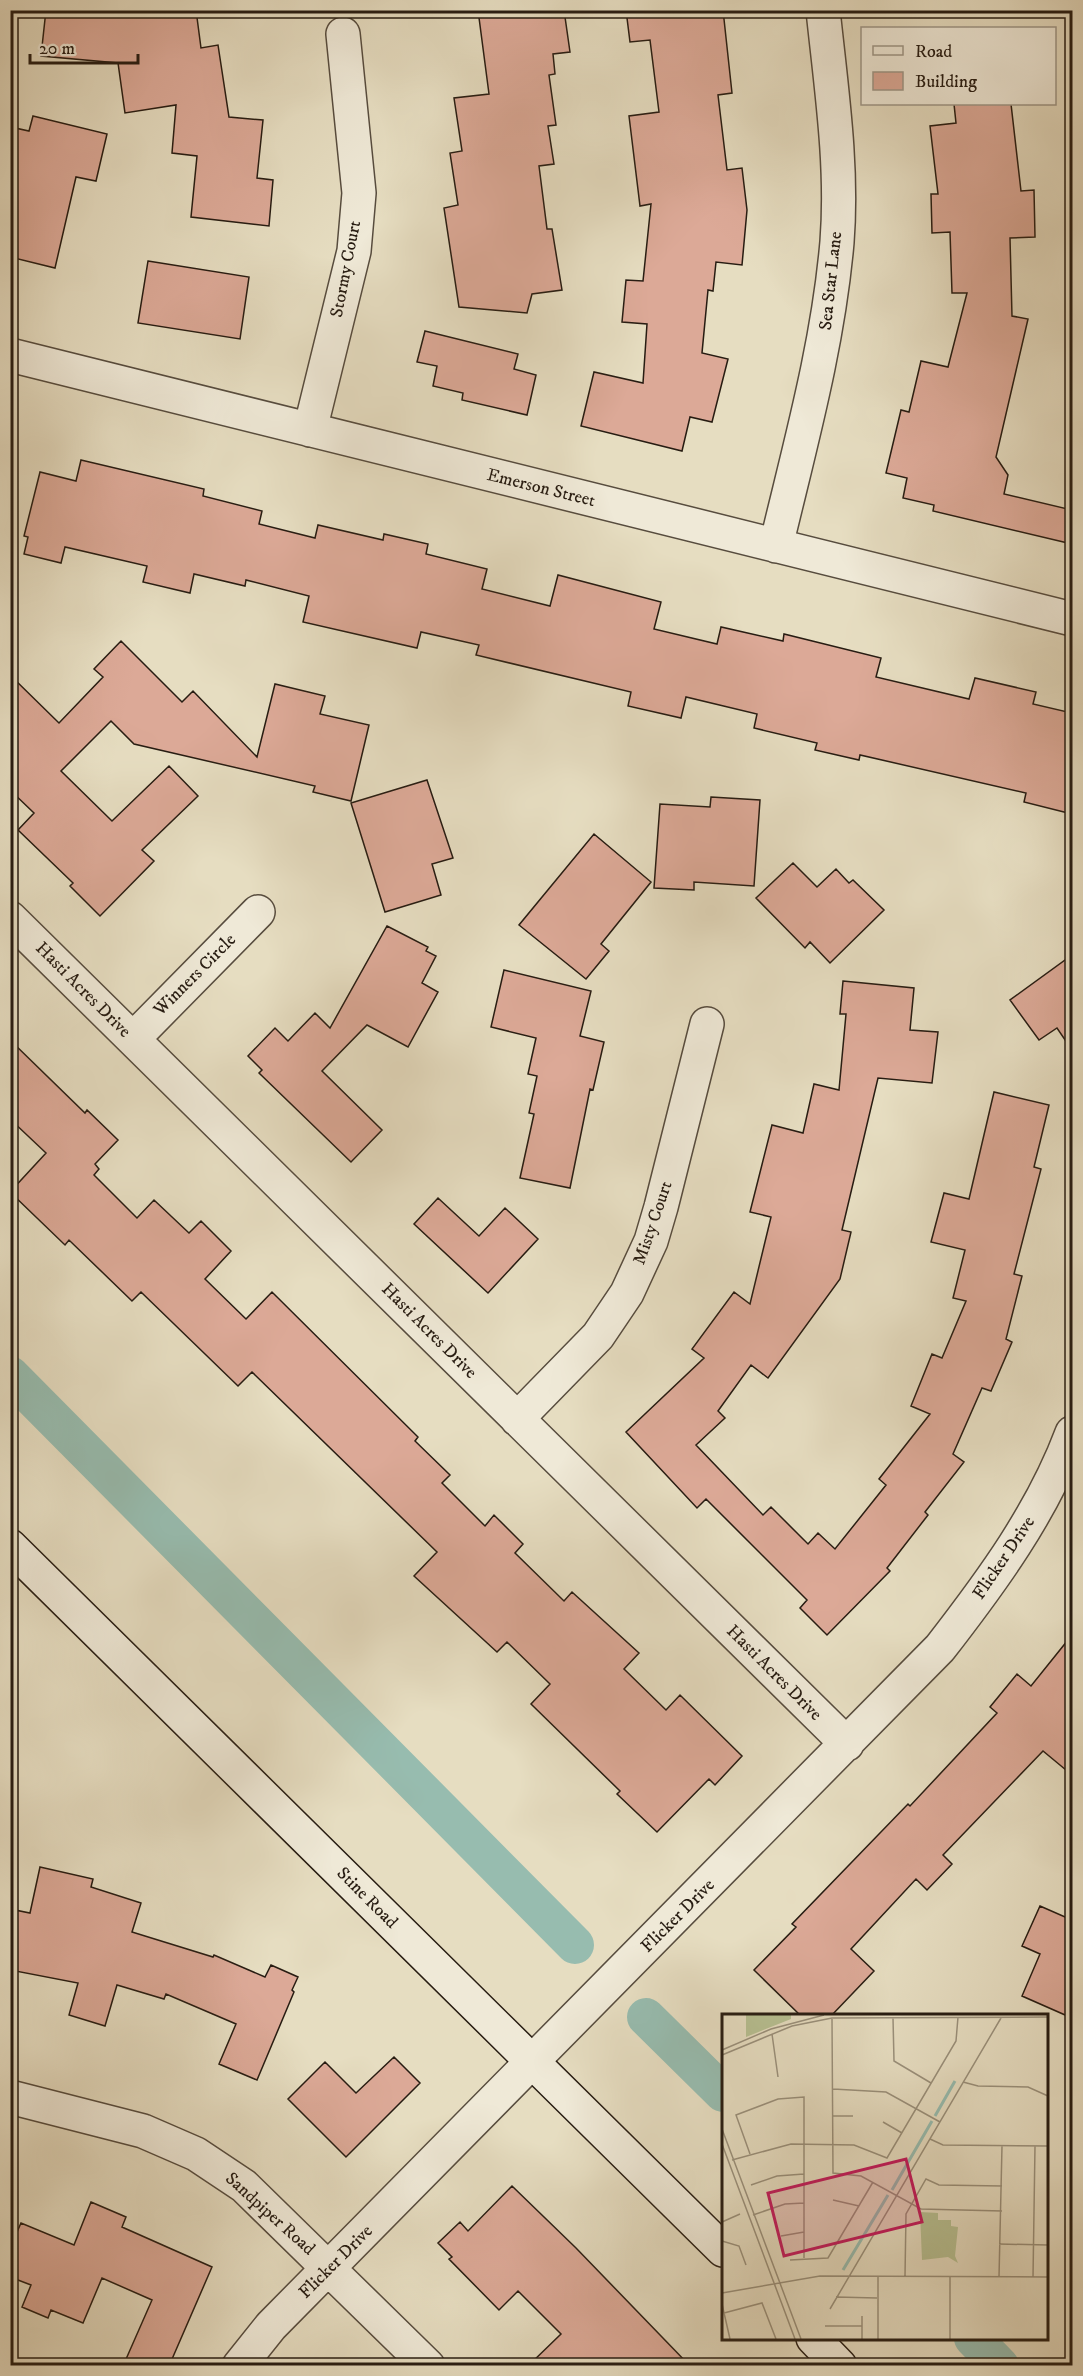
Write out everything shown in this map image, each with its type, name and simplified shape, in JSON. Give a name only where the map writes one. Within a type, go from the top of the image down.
[{"type":"street","name":"Sea Star Lane","points":[[776,546],[824,344],[837,241],[837,137],[823,10]]},
{"type":"street","name":"Stormy Court","points":[[310,430],[354,251],[359,193],[343,34]]},
{"type":"street","name":"Emerson Street","points":[[10,355],[1072,619]]},
{"type":"street","name":"Winners Circle","points":[[133,1039],[258,912]]},
{"type":"street","name":"Hasti Acres Drive","points":[[10,918],[847,1744]]},
{"type":"street","name":"Misty Court","points":[[517,1419],[598,1336],[627,1293],[651,1241],[707,1024]]},
{"type":"street","name":"Flicker Drive","points":[[239,2366],[271,2326],[940,1648],[991,1582],[1035,1512],[1072,1433]]},
{"type":"street","name":"Stine Road","points":[[10,1546],[722,2249]]},
{"type":"street","name":"Sandpiper Road","points":[[10,2097],[143,2131],[196,2154],[244,2186],[428,2366]]},
{"type":"street","points":[[815,2340],[840,2366]]},
{"type":"building","points":[[46,10],[196,10],[201,48],[218,45],[229,117],[263,120],[257,178],[273,180],[269,226],[191,217],[197,156],[172,153],[176,105],[125,113],[118,63],[41,56]]},
{"type":"building","points":[[478,10],[564,10],[570,52],[553,54],[555,74],[549,75],[556,125],[548,126],[554,164],[539,166],[547,229],[552,229],[562,290],[532,294],[527,313],[459,307],[444,208],[458,205],[450,153],[462,151],[454,98],[489,94]]},
{"type":"building","points":[[626,10],[723,10],[732,93],[718,95],[727,170],[742,168],[747,210],[742,265],[716,262],[713,291],[708,290],[702,353],[728,359],[712,422],[690,417],[682,451],[581,426],[594,372],[643,383],[647,324],[622,322],[626,280],[643,281],[651,204],[640,206],[629,116],[659,112],[650,40],[630,42]]},
{"type":"building","points":[[954,105],[1011,105],[1021,191],[1034,190],[1035,237],[1010,238],[1012,316],[1028,319],[996,457],[1008,475],[1004,494],[1072,510],[1072,544],[933,511],[934,505],[903,498],[907,478],[886,473],[901,410],[909,412],[921,361],[948,367],[967,293],[952,293],[950,232],[932,233],[931,194],[938,194],[930,126],[956,123]]},
{"type":"building","points":[[33,116],[107,134],[96,181],[76,177],[55,268],[10,257],[10,145],[15,128],[29,131]]},
{"type":"building","points":[[148,261],[249,277],[240,339],[138,323]]},
{"type":"building","points":[[425,331],[518,354],[514,369],[536,375],[527,415],[462,400],[463,393],[433,386],[437,366],[417,362]]},
{"type":"building","points":[[81,460],[204,489],[203,496],[262,511],[259,524],[315,538],[318,525],[383,540],[384,534],[428,544],[426,554],[487,569],[482,589],[550,606],[558,575],[661,602],[654,629],[717,644],[721,627],[783,641],[784,634],[881,658],[876,677],[969,699],[975,678],[1036,692],[1033,704],[1072,713],[1072,814],[1024,802],[1026,793],[860,755],[859,760],[815,750],[817,743],[754,728],[757,714],[686,697],[681,718],[628,706],[631,692],[476,655],[479,645],[421,632],[417,648],[303,622],[309,596],[246,580],[245,586],[194,574],[190,593],[143,582],[147,566],[65,547],[61,563],[24,554],[28,537],[24,536],[40,472],[76,481]]},
{"type":"building","points":[[121,641],[182,702],[193,691],[257,757],[275,684],[325,696],[320,714],[369,725],[351,801],[313,792],[315,786],[134,744],[111,721],[61,771],[112,821],[169,766],[198,796],[142,850],[154,861],[100,916],[70,886],[73,883],[18,830],[34,813],[10,790],[10,675],[59,723],[103,677],[94,669]]},
{"type":"building","points":[[427,780],[453,858],[432,864],[441,895],[385,912],[351,803]]},
{"type":"building","points":[[711,797],[760,800],[754,886],[694,882],[694,890],[654,888],[660,804],[710,807]]},
{"type":"building","points":[[594,834],[651,882],[601,944],[609,951],[586,979],[519,925]]},
{"type":"building","points":[[793,863],[817,887],[836,869],[849,883],[853,880],[884,910],[830,963],[810,942],[805,948],[756,898]]},
{"type":"building","points":[[387,926],[428,947],[426,951],[436,956],[422,983],[438,992],[408,1047],[367,1025],[322,1071],[382,1130],[351,1162],[259,1073],[262,1070],[248,1056],[275,1028],[288,1041],[315,1013],[330,1028]]},
{"type":"building","points":[[1072,955],[1072,1050],[1057,1028],[1039,1040],[1010,1000]]},
{"type":"building","points":[[504,970],[591,991],[580,1036],[604,1042],[593,1090],[590,1089],[570,1188],[520,1178],[534,1114],[529,1113],[537,1076],[528,1074],[536,1038],[491,1027]]},
{"type":"building","points":[[843,981],[914,988],[910,1030],[938,1032],[932,1083],[878,1078],[842,1230],[851,1232],[840,1279],[768,1378],[751,1365],[718,1411],[725,1418],[696,1445],[763,1515],[771,1507],[808,1544],[818,1533],[835,1549],[886,1485],[879,1479],[930,1414],[911,1406],[932,1354],[942,1358],[966,1301],[953,1298],[965,1250],[931,1242],[944,1193],[969,1199],[994,1092],[1049,1105],[1034,1167],[1041,1169],[1014,1274],[1022,1276],[1006,1339],[1012,1342],[991,1391],[982,1388],[953,1454],[964,1462],[925,1512],[928,1515],[887,1568],[890,1571],[827,1635],[800,1608],[807,1600],[706,1499],[697,1508],[626,1432],[704,1358],[692,1349],[734,1292],[750,1304],[771,1217],[750,1212],[772,1125],[803,1133],[814,1084],[839,1090],[846,1014],[840,1014]]},
{"type":"building","points":[[10,1040],[85,1113],[87,1110],[118,1140],[95,1164],[99,1169],[94,1175],[137,1218],[154,1200],[189,1233],[201,1221],[231,1251],[205,1279],[246,1319],[272,1292],[418,1437],[415,1441],[450,1475],[442,1483],[485,1526],[494,1515],[523,1544],[515,1553],[564,1601],[572,1592],[639,1653],[624,1669],[666,1710],[680,1695],[742,1756],[715,1785],[709,1779],[657,1832],[617,1794],[620,1791],[531,1704],[550,1684],[507,1642],[497,1652],[414,1576],[437,1552],[252,1372],[238,1386],[141,1292],[132,1301],[69,1240],[65,1245],[10,1192],[46,1153],[10,1119]]},
{"type":"building","points":[[438,1198],[479,1236],[505,1208],[538,1239],[488,1293],[414,1224]]},
{"type":"building","points":[[1072,1635],[1072,1775],[1043,1751],[943,1855],[952,1864],[927,1890],[916,1879],[851,1949],[874,1971],[833,2014],[799,2014],[754,1970],[796,1927],[792,1924],[908,1804],[910,1806],[997,1713],[990,1707],[1017,1674],[1031,1686]]},
{"type":"building","points":[[40,1867],[93,1879],[91,1887],[141,1903],[132,1932],[213,1957],[214,1955],[265,1977],[271,1965],[298,1977],[292,1990],[294,1992],[257,2080],[219,2064],[236,2024],[166,1994],[164,1999],[117,1985],[105,2026],[69,2015],[78,1983],[10,1970],[10,1909],[30,1913]]},
{"type":"building","points":[[1040,1906],[1072,1920],[1072,2018],[1022,1996],[1040,1954],[1022,1946]]},
{"type":"building","points":[[394,2057],[420,2083],[346,2157],[288,2099],[325,2062],[356,2093]]},
{"type":"building","points":[[512,2186],[576,2248],[690,2366],[528,2366],[561,2334],[518,2291],[499,2310],[449,2259],[452,2257],[438,2243],[460,2222],[468,2231]]},
{"type":"building","points":[[91,2202],[126,2217],[122,2227],[212,2267],[169,2366],[123,2366],[152,2300],[102,2278],[83,2323],[51,2310],[48,2318],[22,2307],[31,2285],[10,2277],[10,2248],[21,2223],[74,2245]]},
{"type":"waterway","points":[[10,1375],[575,1945]]},
{"type":"waterway","points":[[646,2017],[722,2092]]},
{"type":"waterway","points":[[975,2340],[1000,2366]]}]
